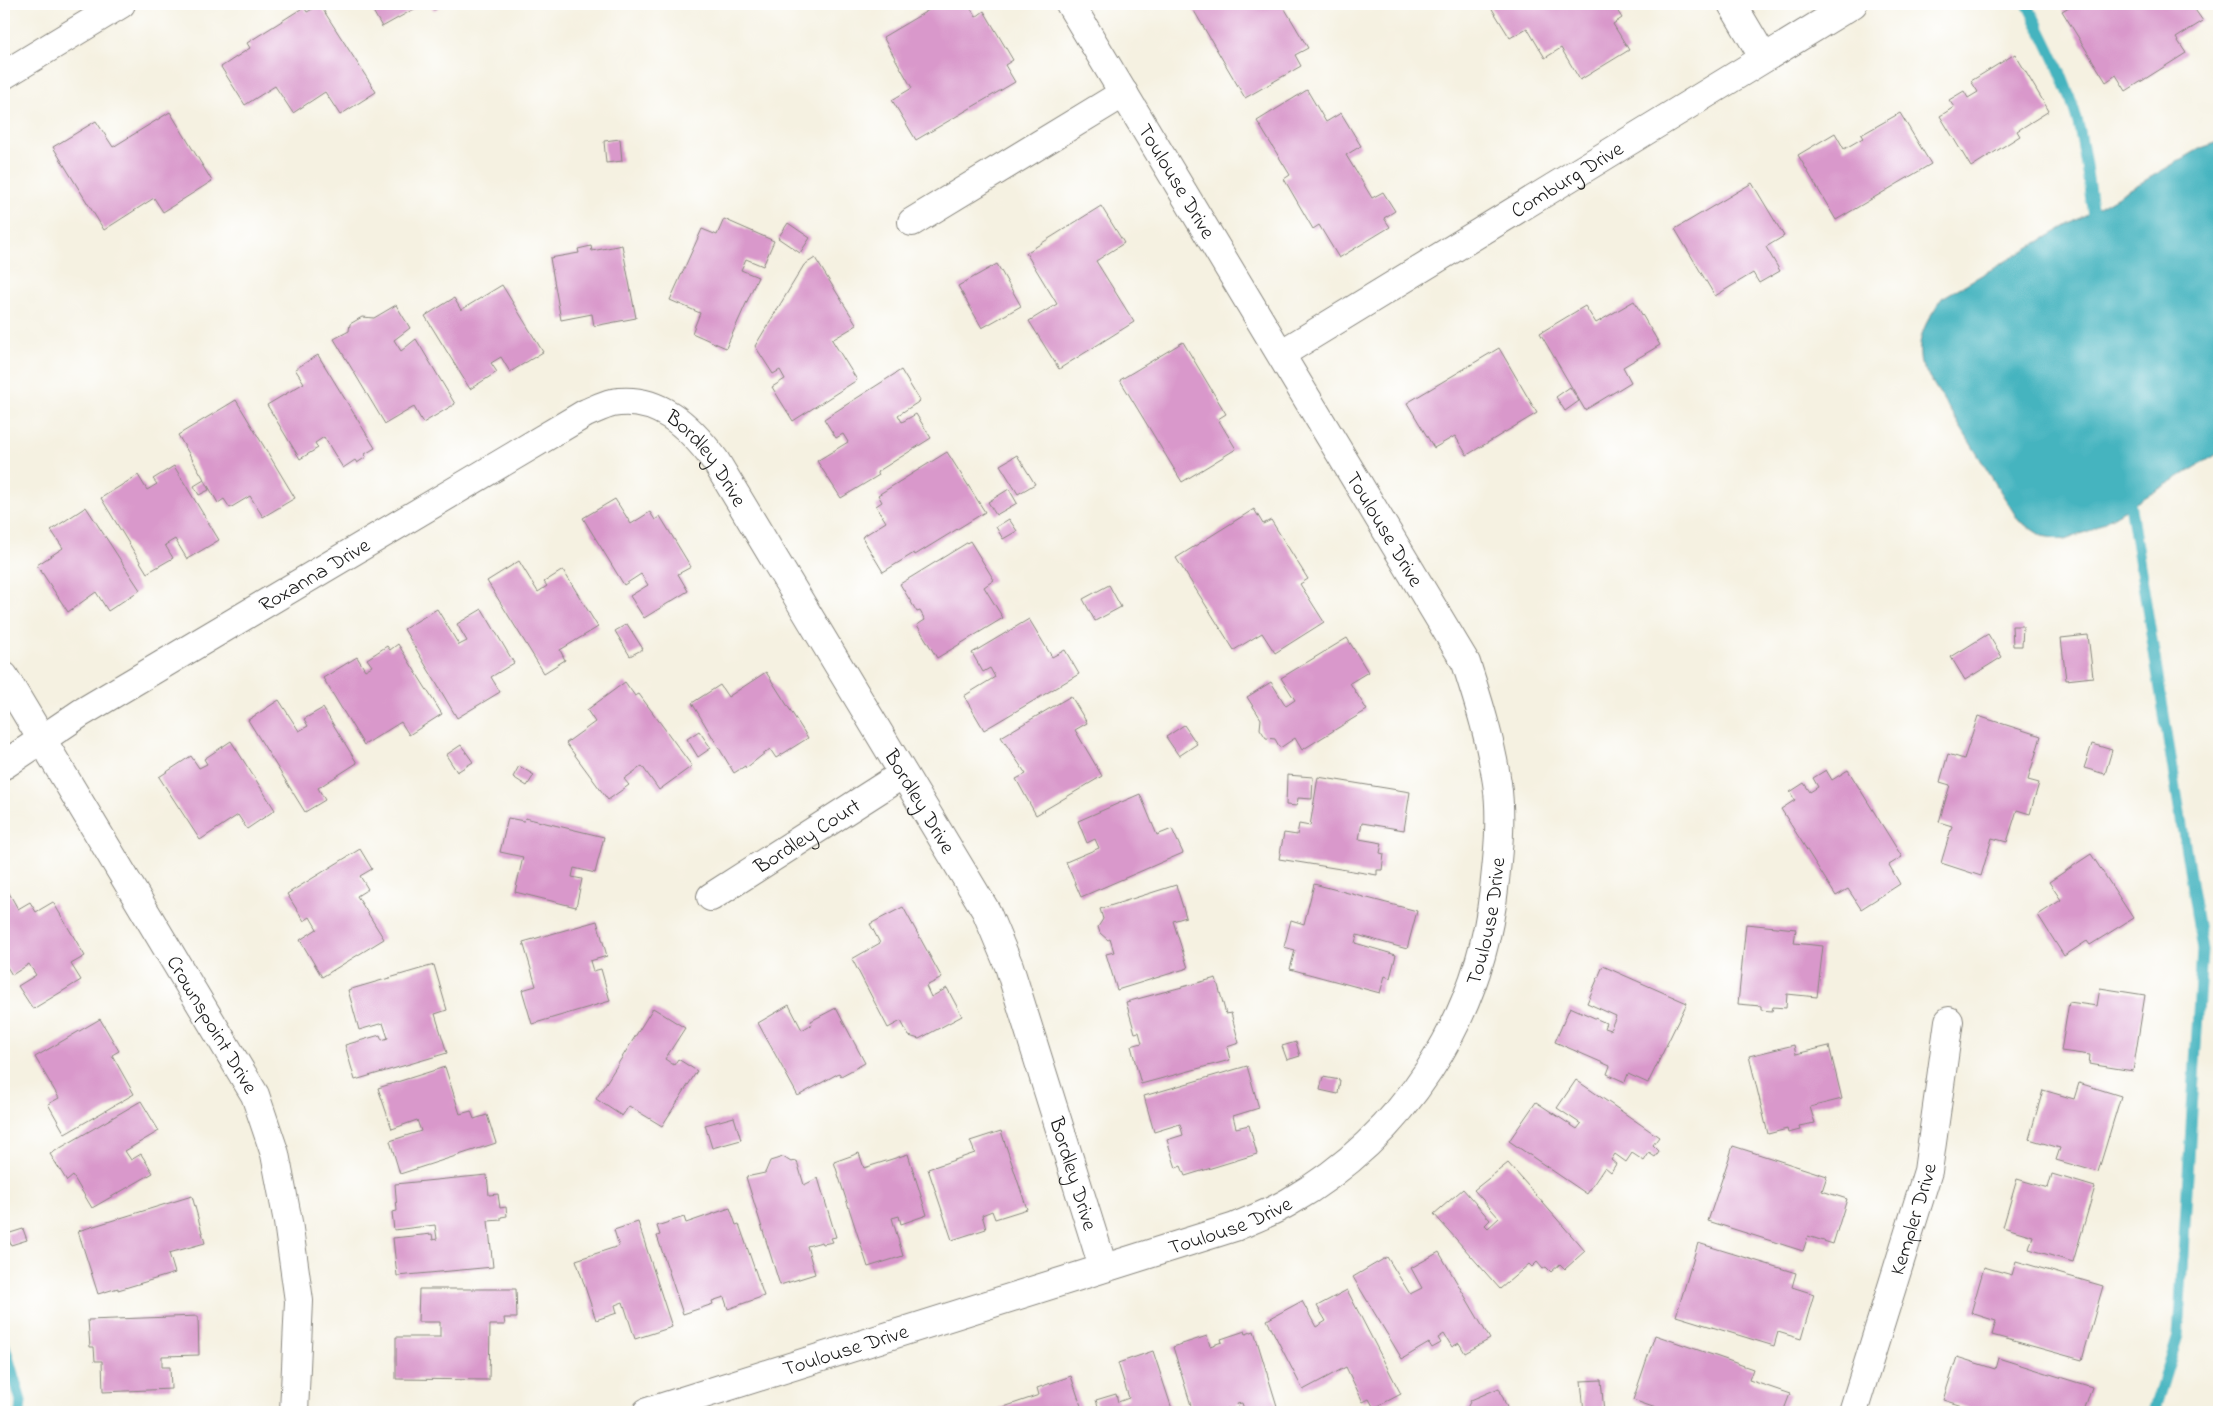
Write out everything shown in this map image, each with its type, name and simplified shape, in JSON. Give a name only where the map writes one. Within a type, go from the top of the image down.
[{"type":"street","points":[[4,74],[121,4]]},
{"type":"street","name":"Toulouse Drive","points":[[647,1412],[1235,1227],[1289,1202],[1336,1170],[1383,1129],[1423,1081],[1455,1026],[1479,967],[1492,908],[1499,844],[1497,785],[1486,725],[1466,663],[1070,4]]},
{"type":"street","points":[[1732,4],[1764,58]]},
{"type":"street","name":"Comburg Drive","points":[[1281,354],[1853,4]]},
{"type":"street","points":[[912,222],[1124,93]]},
{"type":"street","name":"Bordley Drive","points":[[632,402],[654,405],[671,415],[694,432],[715,460],[986,911],[1005,957],[1103,1267]]},
{"type":"street","name":"Roxanna Drive","points":[[4,765],[81,713],[586,413],[610,403],[632,402]]},
{"type":"street","name":"Crownspoint Drive","points":[[4,676],[256,1095],[275,1154],[288,1222],[299,1300],[294,1412]]},
{"type":"street","name":"Bordley Court","points":[[711,897],[903,774]]},
{"type":"street","name":"Kempler Drive","points":[[1853,1412],[1928,1171],[1949,1021]]},
{"type":"water","points":[[2219,142],[2219,453],[2089,531],[2065,540],[2042,536],[2019,521],[1921,364],[1920,345],[1924,329],[1942,298],[2201,148]]},
{"type":"building","points":[[369,4],[423,4],[382,27]]},
{"type":"building","points":[[429,4],[445,4],[434,10]]},
{"type":"building","points":[[939,4],[968,4],[976,17],[984,11],[1013,60],[1005,65],[1015,82],[916,140],[892,100],[912,88],[883,37]]},
{"type":"building","points":[[1190,4],[1282,4],[1308,48],[1295,55],[1301,66],[1245,98]]},
{"type":"building","points":[[1489,4],[1613,4],[1622,18],[1613,24],[1629,50],[1580,80],[1561,48],[1545,58],[1527,28],[1510,38]]},
{"type":"building","points":[[2074,4],[2191,4],[2203,21],[2176,38],[2186,53],[2126,91],[2116,75],[2106,82],[2062,11]]},
{"type":"building","points":[[320,5],[376,92],[340,115],[325,92],[293,113],[275,86],[245,105],[221,67],[250,48],[247,43],[304,7],[307,12]]},
{"type":"building","points":[[2015,54],[2049,111],[2017,131],[2020,136],[1971,167],[1940,116],[1954,107],[1949,100],[1964,91],[1968,98],[1978,92],[1971,81]]},
{"type":"building","points":[[1307,90],[1326,122],[1341,113],[1361,146],[1346,155],[1372,198],[1383,192],[1395,211],[1384,218],[1390,227],[1339,258],[1319,225],[1313,229],[1284,179],[1290,175],[1257,121]]},
{"type":"building","points":[[170,112],[212,181],[163,212],[154,198],[104,230],[53,147],[96,121],[113,147]]},
{"type":"building","points":[[1900,113],[1931,164],[1836,220],[1798,155],[1835,133],[1844,149],[1863,138],[1861,135]]},
{"type":"building","points":[[620,139],[622,161],[606,163],[604,141]]},
{"type":"building","points":[[1752,183],[1784,236],[1766,247],[1780,271],[1759,283],[1753,273],[1715,296],[1675,229]]},
{"type":"building","points":[[1101,206],[1124,243],[1096,261],[1134,322],[1059,369],[1029,321],[1057,304],[1026,253]]},
{"type":"building","points":[[724,219],[774,241],[763,266],[746,259],[741,270],[758,277],[726,348],[692,333],[700,313],[670,300],[702,229],[717,235]]},
{"type":"building","points":[[788,223],[810,238],[800,253],[778,238]]},
{"type":"building","points":[[622,245],[636,318],[594,326],[592,314],[561,320],[550,258],[579,253],[578,249],[591,246],[592,251]]},
{"type":"building","points":[[815,258],[857,325],[832,340],[857,380],[793,421],[772,387],[785,379],[780,370],[773,374],[755,346],[804,265]]},
{"type":"building","points":[[997,264],[1021,306],[982,328],[958,286]]},
{"type":"building","points":[[502,285],[543,352],[510,372],[501,357],[491,363],[497,372],[470,389],[425,316],[454,298],[461,310]]},
{"type":"building","points":[[1634,301],[1660,345],[1623,367],[1631,382],[1585,410],[1540,333],[1585,306],[1596,323]]},
{"type":"building","points":[[396,305],[410,328],[394,340],[401,351],[416,339],[455,404],[423,423],[414,407],[385,424],[334,339],[349,331],[350,324],[362,317],[374,318]]},
{"type":"building","points":[[1183,342],[1226,414],[1218,419],[1236,449],[1182,482],[1120,380]]},
{"type":"building","points":[[1499,348],[1537,413],[1467,455],[1455,436],[1434,448],[1407,403]]},
{"type":"building","points":[[318,355],[375,448],[365,454],[366,457],[357,463],[355,460],[343,468],[324,437],[315,443],[318,448],[300,459],[267,405],[304,383],[295,369]]},
{"type":"building","points":[[901,370],[920,401],[898,415],[902,422],[916,414],[931,438],[877,472],[879,475],[841,498],[817,461],[848,442],[843,434],[836,438],[824,419]]},
{"type":"building","points":[[1570,387],[1579,401],[1565,411],[1556,397]]},
{"type":"building","points":[[236,400],[295,498],[263,517],[250,496],[230,508],[224,499],[218,503],[178,435]]},
{"type":"building","points":[[947,452],[985,512],[915,555],[914,553],[883,572],[862,537],[886,522],[876,506],[882,502],[878,495]]},
{"type":"building","points":[[1017,455],[1035,484],[1018,494],[1000,465]]},
{"type":"building","points":[[174,466],[219,540],[187,559],[175,539],[165,545],[173,558],[147,573],[101,498],[138,475],[147,490],[157,484],[153,479]]},
{"type":"building","points":[[204,480],[209,490],[199,495],[194,486]]},
{"type":"building","points":[[1009,489],[1017,503],[996,515],[988,502]]},
{"type":"building","points":[[615,499],[631,524],[650,512],[655,520],[660,516],[691,567],[678,574],[688,591],[644,618],[630,596],[648,585],[641,574],[624,585],[583,518]]},
{"type":"building","points":[[86,507],[140,590],[108,611],[96,592],[68,612],[37,565],[63,548],[51,530]]},
{"type":"building","points":[[1254,509],[1263,524],[1271,520],[1308,579],[1300,584],[1324,622],[1275,653],[1262,633],[1234,650],[1176,558]]},
{"type":"building","points":[[1009,519],[1017,531],[1003,539],[996,527]]},
{"type":"building","points":[[970,541],[994,580],[984,587],[1003,618],[937,658],[917,625],[925,620],[920,611],[917,612],[900,584]]},
{"type":"building","points":[[519,561],[538,592],[547,586],[544,582],[563,570],[598,627],[560,650],[565,660],[544,673],[487,581]]},
{"type":"building","points":[[2219,571],[2219,583],[2215,581]]},
{"type":"building","points":[[1109,585],[1121,607],[1095,621],[1083,599]]},
{"type":"building","points":[[437,609],[459,645],[467,641],[457,624],[482,609],[514,663],[491,677],[500,692],[457,718],[404,629]]},
{"type":"building","points":[[1029,619],[1052,657],[1065,650],[1079,674],[984,730],[964,696],[995,677],[990,668],[983,672],[972,653]]},
{"type":"building","points":[[627,624],[643,649],[630,656],[615,631]]},
{"type":"building","points":[[2012,626],[2023,626],[2022,646],[2013,646]]},
{"type":"building","points":[[1988,634],[2002,657],[1965,680],[1951,657]]},
{"type":"building","points":[[2088,635],[2093,677],[2066,680],[2061,638]]},
{"type":"building","points":[[1347,638],[1368,672],[1350,683],[1367,710],[1302,750],[1295,738],[1280,748],[1275,739],[1266,738],[1260,729],[1261,719],[1247,697],[1271,682],[1286,706],[1295,700],[1281,678]]},
{"type":"building","points":[[398,644],[442,714],[409,735],[401,722],[364,745],[323,678],[357,657],[365,670],[372,666],[367,659],[387,646],[390,650]]},
{"type":"building","points":[[766,672],[808,738],[776,758],[770,749],[746,768],[745,766],[734,773],[692,703],[720,685],[728,697]]},
{"type":"building","points":[[625,682],[635,696],[639,694],[692,766],[659,790],[642,766],[624,779],[629,785],[608,800],[566,743],[595,722],[587,710]]},
{"type":"building","points":[[1071,696],[1087,723],[1075,730],[1102,776],[1036,815],[1016,779],[1026,774],[1001,737]]},
{"type":"building","points":[[279,700],[299,731],[308,726],[304,719],[323,708],[357,763],[318,788],[325,800],[305,812],[248,720]]},
{"type":"building","points":[[1978,716],[2041,736],[2028,780],[2039,783],[2030,814],[2017,810],[2007,842],[1992,838],[1981,876],[1941,863],[1952,826],[1939,822],[1950,785],[1940,782],[1948,754],[1964,759]]},
{"type":"building","points":[[1184,725],[1197,744],[1179,756],[1166,737]]},
{"type":"building","points":[[699,731],[711,748],[698,757],[687,739]]},
{"type":"building","points":[[231,741],[275,810],[247,829],[238,815],[200,840],[159,777],[191,756],[199,768],[207,764],[204,759]]},
{"type":"building","points":[[2092,744],[2112,750],[2105,774],[2084,768]]},
{"type":"building","points":[[461,745],[473,762],[457,772],[446,755]]},
{"type":"building","points":[[519,766],[534,775],[527,786],[513,777]]},
{"type":"building","points":[[1826,770],[1832,780],[1848,770],[1902,857],[1889,865],[1900,884],[1861,909],[1848,889],[1836,896],[1781,809],[1795,800],[1790,792],[1804,783],[1810,792],[1818,787],[1813,778]]},
{"type":"building","points":[[1287,775],[1313,777],[1312,799],[1298,798],[1297,806],[1286,805]]},
{"type":"building","points":[[1318,777],[1410,792],[1404,830],[1362,823],[1359,839],[1382,843],[1380,853],[1384,854],[1382,870],[1377,870],[1377,875],[1279,859],[1284,833],[1297,835],[1299,824],[1310,826]]},
{"type":"building","points":[[1140,794],[1157,835],[1172,829],[1183,853],[1081,897],[1066,862],[1099,848],[1095,839],[1087,843],[1078,821]]},
{"type":"building","points":[[508,818],[524,821],[525,818],[604,837],[595,873],[574,868],[572,877],[582,879],[576,907],[515,892],[523,857],[500,852]]},
{"type":"building","points":[[360,849],[372,869],[360,876],[368,889],[357,896],[384,939],[322,977],[300,940],[317,929],[310,917],[304,921],[287,894]]},
{"type":"building","points":[[2091,854],[2133,918],[2090,945],[2087,941],[2064,956],[2038,915],[2061,900],[2049,882]]},
{"type":"building","points":[[4,884],[18,909],[30,902],[36,912],[53,902],[85,956],[71,964],[81,980],[33,1009],[18,986],[36,975],[29,964],[12,975],[4,962]]},
{"type":"building","points":[[1314,884],[1417,911],[1407,949],[1357,935],[1355,943],[1396,955],[1390,978],[1385,976],[1380,993],[1290,969],[1295,950],[1284,947],[1291,920],[1304,924]]},
{"type":"building","points":[[1176,885],[1186,917],[1173,921],[1188,968],[1117,990],[1106,954],[1114,952],[1110,939],[1108,940],[1100,933],[1098,927],[1103,919],[1100,909]]},
{"type":"building","points":[[903,907],[942,978],[926,986],[931,997],[947,988],[962,1016],[919,1039],[909,1036],[901,1021],[888,1028],[852,959],[880,943],[870,924]]},
{"type":"building","points":[[597,921],[607,956],[590,961],[593,971],[601,969],[610,1001],[532,1024],[522,990],[536,986],[523,942]]},
{"type":"building","points":[[1746,924],[1796,929],[1794,943],[1823,946],[1817,997],[1787,994],[1786,1008],[1773,1007],[1772,1011],[1761,1010],[1761,1006],[1738,1004]]},
{"type":"building","points":[[434,965],[447,1010],[435,1014],[447,1053],[355,1080],[345,1045],[380,1035],[382,1040],[388,1038],[383,1023],[359,1030],[348,990]]},
{"type":"building","points":[[1603,966],[1687,1003],[1648,1083],[1628,1074],[1625,1082],[1607,1074],[1610,1066],[1555,1042],[1570,1007],[1606,1023],[1604,1028],[1610,1030],[1616,1016],[1587,1003]]},
{"type":"building","points":[[1216,978],[1226,1014],[1231,1013],[1239,1043],[1227,1047],[1230,1060],[1141,1084],[1131,1046],[1142,1043],[1139,1032],[1135,1033],[1126,1002]]},
{"type":"building","points":[[2100,988],[2145,995],[2133,1071],[2089,1064],[2090,1055],[2061,1051],[2069,1002],[2097,1006]]},
{"type":"building","points":[[789,1005],[802,1030],[812,1024],[811,1021],[836,1008],[865,1063],[841,1076],[839,1073],[798,1096],[758,1023]]},
{"type":"building","points":[[653,1008],[685,1028],[665,1059],[674,1065],[678,1059],[697,1071],[662,1126],[629,1106],[622,1116],[596,1099]]},
{"type":"building","points":[[100,1019],[119,1051],[112,1055],[134,1094],[65,1134],[48,1104],[59,1098],[35,1057]]},
{"type":"building","points":[[1296,1042],[1300,1056],[1287,1060],[1282,1046]]},
{"type":"building","points":[[1794,1045],[1796,1054],[1829,1046],[1842,1099],[1810,1107],[1815,1123],[1799,1126],[1800,1130],[1788,1133],[1787,1129],[1768,1134],[1749,1056]]},
{"type":"building","points":[[1247,1066],[1259,1108],[1233,1116],[1236,1128],[1249,1125],[1257,1154],[1185,1176],[1181,1166],[1176,1168],[1167,1140],[1183,1135],[1180,1124],[1154,1132],[1144,1096]]},
{"type":"building","points":[[445,1067],[460,1114],[471,1111],[474,1119],[487,1115],[496,1143],[400,1174],[390,1141],[421,1131],[417,1120],[392,1129],[378,1088]]},
{"type":"building","points":[[1323,1077],[1340,1080],[1338,1094],[1320,1090]]},
{"type":"building","points":[[1576,1080],[1659,1137],[1653,1145],[1659,1151],[1655,1157],[1649,1153],[1644,1161],[1632,1153],[1626,1162],[1615,1154],[1611,1160],[1616,1164],[1611,1172],[1605,1167],[1587,1194],[1509,1141],[1536,1102],[1577,1129],[1581,1124],[1557,1108]]},
{"type":"building","points":[[2079,1083],[2121,1096],[2098,1172],[2056,1160],[2060,1148],[2029,1139],[2043,1090],[2074,1099]]},
{"type":"building","points":[[141,1101],[159,1131],[125,1151],[131,1160],[141,1154],[153,1173],[92,1208],[73,1176],[67,1181],[50,1154]]},
{"type":"building","points":[[734,1117],[741,1140],[712,1148],[705,1125]]},
{"type":"building","points":[[1001,1131],[1027,1209],[995,1219],[992,1211],[982,1215],[986,1229],[952,1240],[928,1169],[975,1153],[970,1141]]},
{"type":"building","points":[[1733,1146],[1827,1176],[1822,1191],[1847,1199],[1833,1244],[1808,1236],[1803,1251],[1708,1221]]},
{"type":"building","points":[[859,1153],[864,1168],[908,1154],[927,1215],[901,1224],[899,1216],[892,1218],[903,1256],[868,1267],[834,1162]]},
{"type":"building","points":[[783,1157],[791,1162],[797,1161],[804,1185],[818,1178],[836,1237],[831,1238],[833,1242],[823,1244],[822,1242],[807,1246],[815,1274],[780,1285],[746,1177],[765,1173],[770,1161]]},
{"type":"building","points":[[1508,1163],[1585,1251],[1565,1269],[1560,1264],[1551,1272],[1546,1267],[1543,1269],[1537,1262],[1532,1267],[1529,1264],[1500,1289],[1434,1214],[1463,1189],[1490,1220],[1485,1225],[1488,1228],[1499,1218],[1474,1190]]},
{"type":"building","points":[[2052,1174],[2095,1187],[2073,1262],[2029,1249],[2033,1236],[2003,1227],[2017,1179],[2048,1188]]},
{"type":"building","points":[[487,1175],[489,1195],[498,1194],[500,1208],[506,1207],[507,1216],[501,1217],[501,1220],[488,1221],[493,1267],[397,1276],[393,1238],[432,1234],[433,1240],[437,1239],[435,1225],[394,1230],[392,1212],[397,1211],[395,1184]]},
{"type":"building","points":[[192,1196],[205,1243],[169,1253],[175,1273],[98,1294],[78,1231]]},
{"type":"building","points":[[730,1208],[736,1225],[739,1224],[764,1296],[728,1309],[724,1297],[712,1301],[713,1304],[683,1314],[657,1236],[660,1235],[657,1226],[684,1217],[686,1223]]},
{"type":"building","points":[[638,1222],[672,1327],[635,1339],[623,1302],[615,1305],[617,1313],[596,1320],[576,1260],[619,1246],[614,1230]]},
{"type":"building","points":[[23,1229],[27,1240],[11,1245],[7,1234]]},
{"type":"building","points":[[1698,1243],[1796,1273],[1792,1287],[1814,1294],[1801,1339],[1778,1332],[1774,1346],[1676,1316]]},
{"type":"building","points":[[1439,1252],[1490,1339],[1465,1353],[1459,1343],[1452,1347],[1444,1334],[1438,1338],[1441,1343],[1432,1348],[1429,1343],[1402,1359],[1353,1277],[1387,1257],[1410,1294],[1422,1288],[1411,1268]]},
{"type":"building","points":[[2016,1261],[2103,1286],[2082,1360],[1992,1335],[1996,1321],[1971,1313],[1984,1267],[2012,1275]]},
{"type":"building","points":[[419,1289],[516,1289],[517,1318],[504,1318],[505,1325],[490,1325],[489,1380],[396,1379],[396,1337],[440,1337],[440,1322],[418,1322]]},
{"type":"building","points":[[1347,1290],[1401,1394],[1374,1408],[1369,1399],[1363,1402],[1346,1367],[1303,1390],[1267,1320],[1302,1301],[1316,1327],[1326,1321],[1317,1306]]},
{"type":"building","points":[[198,1316],[199,1355],[162,1356],[162,1367],[170,1367],[171,1389],[103,1392],[102,1361],[95,1361],[94,1347],[90,1347],[88,1320]]},
{"type":"building","points":[[1245,1331],[1246,1334],[1254,1331],[1277,1406],[1269,1409],[1267,1412],[1245,1412],[1242,1403],[1237,1404],[1239,1409],[1229,1412],[1228,1408],[1212,1412],[1193,1412],[1173,1347],[1207,1336],[1210,1346],[1222,1342],[1221,1339]]},
{"type":"building","points":[[1655,1335],[1753,1369],[1749,1380],[1790,1394],[1783,1412],[1667,1412],[1633,1400]]},
{"type":"building","points":[[1153,1351],[1173,1412],[1100,1412],[1096,1400],[1116,1394],[1118,1402],[1129,1398],[1118,1363]]},
{"type":"building","points":[[1957,1357],[1995,1369],[1998,1358],[2092,1387],[2084,1412],[1981,1412],[1943,1400]]},
{"type":"building","points":[[1071,1376],[1083,1412],[996,1412],[995,1410],[1039,1395],[1037,1388]]},
{"type":"building","points":[[1601,1380],[1604,1412],[1584,1412],[1581,1381]]},
{"type":"building","points":[[1499,1388],[1508,1410],[1502,1412],[1465,1412],[1471,1400]]},
{"type":"waterway","points":[[2027,4],[2056,62],[2078,123],[2094,225]]},
{"type":"waterway","points":[[2128,491],[2202,950],[2178,1335],[2154,1412]]},
{"type":"waterway","points":[[4,1343],[21,1401],[20,1412]]}]
